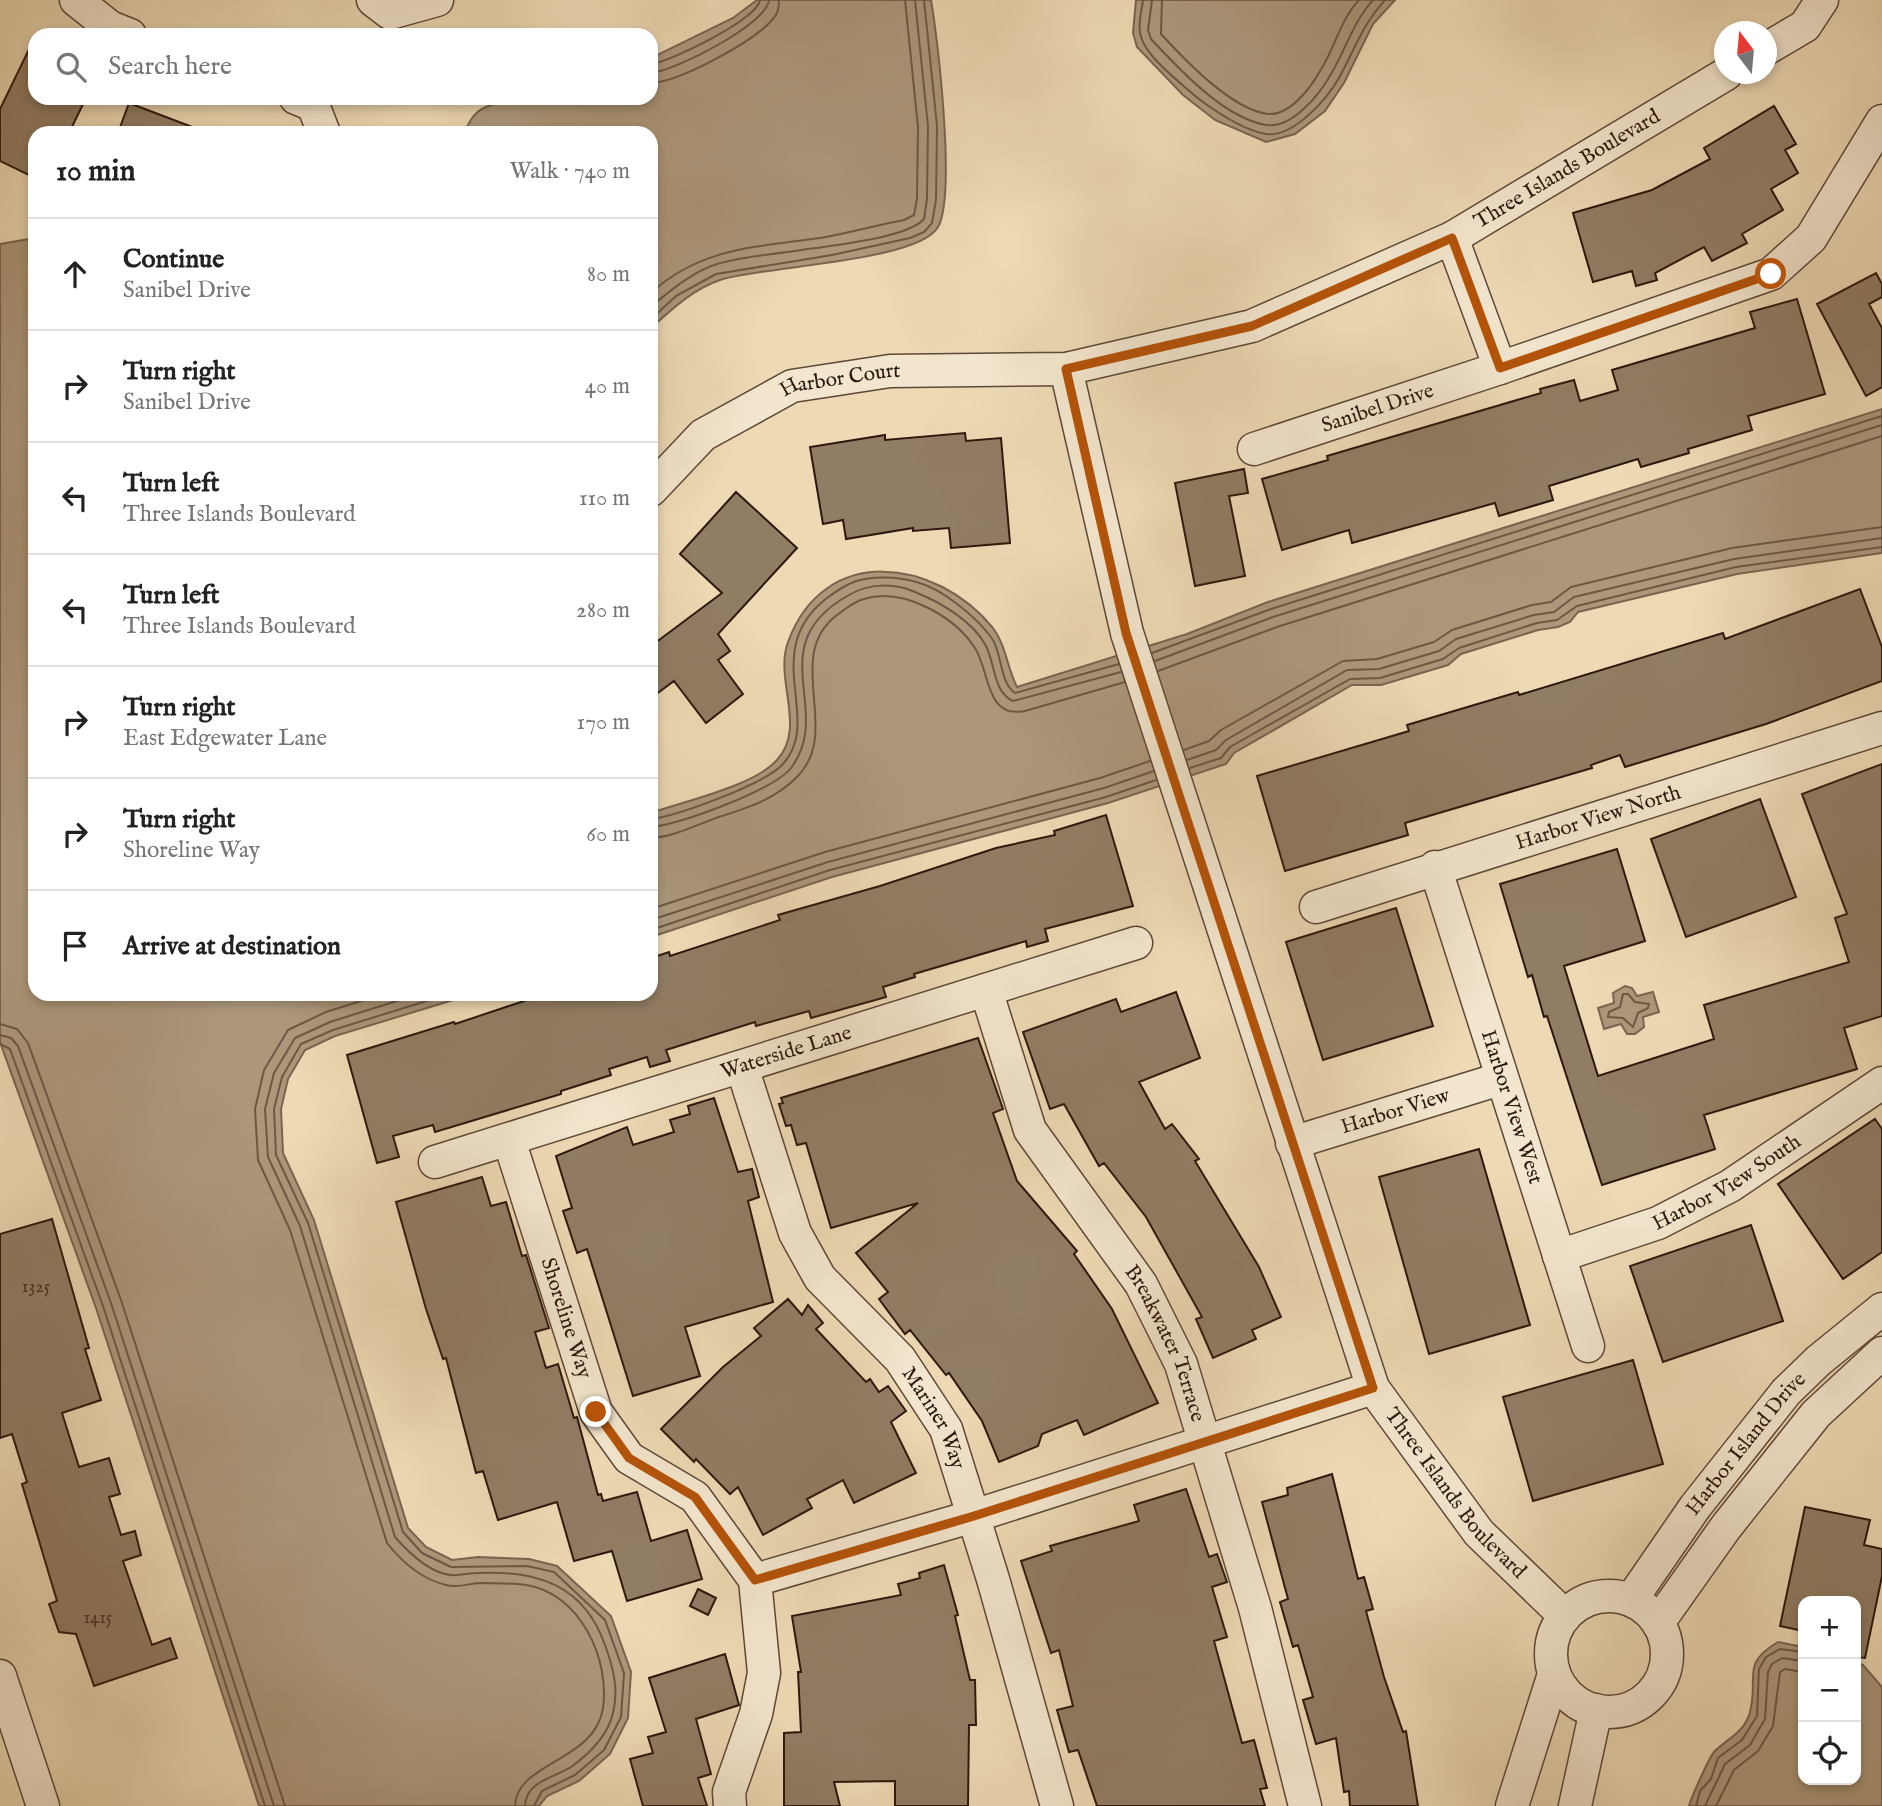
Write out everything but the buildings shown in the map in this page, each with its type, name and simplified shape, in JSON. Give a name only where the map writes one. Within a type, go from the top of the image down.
[{"type":"street","points":[[76,0],[112,28]]},
{"type":"street","points":[[373,0],[390,13],[438,0]]},
{"type":"street","points":[[1777,43],[1805,26],[1822,0]]},
{"type":"street","name":"Three Islands Boulevard","points":[[1565,1616],[1479,1534],[1373,1388],[1126,633],[1066,369],[1252,326],[1452,238],[1714,81]]},
{"type":"street","points":[[313,105],[321,126]]},
{"type":"street","name":"Sanibel Drive","points":[[1254,449],[1500,368],[1771,274],[1811,238],[1882,121]]},
{"type":"street","points":[[1452,238],[1500,368]]},
{"type":"street","name":"Harbor Court","points":[[658,483],[703,435],[792,386],[890,370],[1066,369]]},
{"type":"street","name":"Harbor View North","points":[[1316,907],[1435,867],[1882,728]]},
{"type":"street","name":"Harbor View West","points":[[1435,867],[1500,1079],[1588,1346]]},
{"type":"street","name":"Waterside Lane","points":[[435,1163],[1136,943]]},
{"type":"street","name":"Breakwater Terrace","points":[[986,990],[1030,1130],[1141,1284],[1181,1364],[1255,1608],[1305,1806]]},
{"type":"street","name":"Mariner Way","points":[[742,1067],[795,1233],[820,1278],[900,1359],[946,1429],[974,1516],[1057,1806]]},
{"type":"street","name":"Harbor View","points":[[1292,1143],[1500,1079]]},
{"type":"street","name":"Harbor View South","points":[[1559,1256],[1658,1223],[1730,1186],[1882,1083]]},
{"type":"street","name":"Shoreline Way","points":[[509,1140],[596,1412],[629,1458],[695,1497],[755,1580]]},
{"type":"street","name":"Harbor Island Drive","points":[[1631,1600],[1695,1507],[1786,1392],[1818,1361],[1882,1309]]},
{"type":"street","name":"Harbor Island Drive","points":[[1658,1623],[1726,1527],[1816,1414],[1882,1353]]},
{"type":"street","points":[[730,1806],[729,1792],[756,1714],[764,1673],[755,1580],[974,1516],[1373,1388]]},
{"type":"street","points":[[1512,1806],[1554,1674],[1551,1643],[1565,1616],[1579,1604],[1596,1597],[1614,1596],[1631,1600],[1647,1610],[1658,1623],[1666,1642],[1666,1661],[1661,1680],[1649,1695],[1634,1706],[1616,1711],[1596,1710],[1571,1697],[1554,1674]]},
{"type":"street","points":[[0,1676],[43,1806]]},
{"type":"street","points":[[1575,1806],[1596,1710]]},
{"type":"water","points":[[757,0],[931,0],[938,48],[946,152],[943,210],[938,227],[925,239],[871,255],[720,280],[692,294],[658,322],[658,126],[468,126],[480,110],[492,105],[658,105],[658,55],[733,18]]},
{"type":"water","points":[[1136,0],[1395,0],[1373,24],[1344,83],[1325,111],[1295,134],[1266,142],[1215,120],[1183,95],[1137,47],[1133,33]]},
{"type":"water","points":[[28,239],[28,1001],[450,1001],[335,1036],[305,1050],[288,1079],[281,1109],[283,1153],[314,1220],[408,1528],[426,1547],[452,1560],[478,1557],[529,1559],[557,1566],[611,1616],[631,1672],[628,1718],[610,1754],[579,1781],[547,1796],[539,1806],[259,1806],[96,1308],[0,1042],[0,244]]},
{"type":"water","points":[[1882,409],[1882,553],[1737,574],[1578,612],[1570,622],[1558,627],[1538,630],[1461,654],[1448,665],[1381,685],[1352,685],[1234,753],[1226,764],[1108,803],[832,877],[658,935],[658,811],[736,785],[752,778],[777,760],[786,747],[789,733],[785,672],[788,642],[805,610],[827,588],[854,576],[883,572],[913,576],[942,587],[969,604],[993,628],[1004,649],[1017,687],[1187,634],[1268,602]]},
{"type":"water","points":[[1625,986],[1632,988],[1637,996],[1653,992],[1659,1012],[1643,1017],[1644,1027],[1635,1034],[1627,1034],[1621,1024],[1604,1029],[1598,1008],[1614,1003],[1613,993]]},
{"type":"water","points":[[1778,1642],[1798,1646],[1798,1785],[1861,1785],[1861,1664],[1882,1687],[1882,1806],[1689,1806],[1714,1752],[1740,1730],[1748,1719],[1753,1672],[1759,1657]]},
{"type":"route","points":[[596,1412],[629,1458],[695,1497],[719,1525],[755,1580],[974,1516],[1373,1388],[1126,633],[1066,369],[1252,326],[1452,238],[1500,368],[1771,274]]}]
